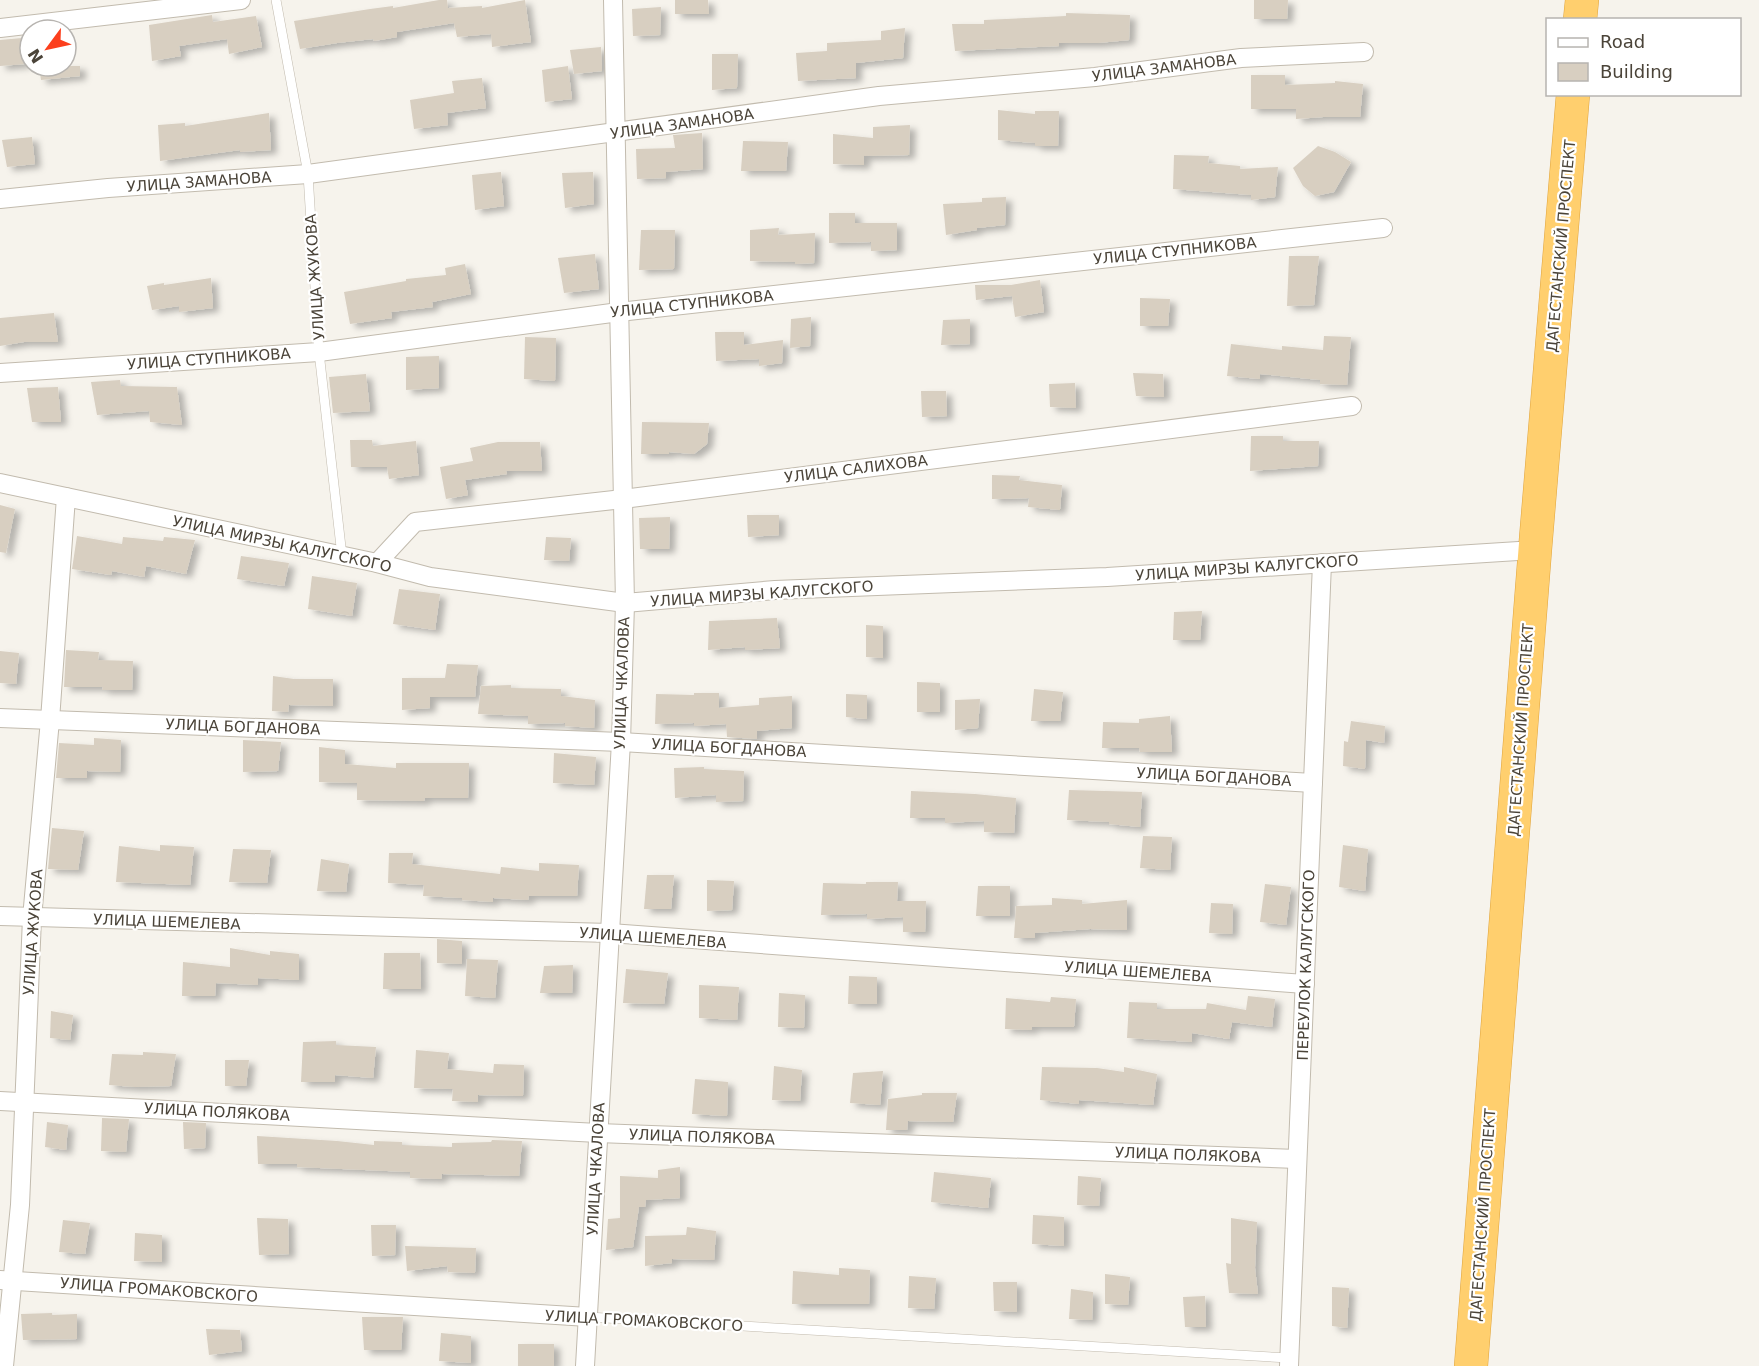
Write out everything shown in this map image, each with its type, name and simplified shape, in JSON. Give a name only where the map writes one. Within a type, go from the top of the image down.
[{"type":"highway","points":[[1580,18],[1582,0]]},
{"type":"highway","name":"ДАГЕСТАНСКИЙ ПРОСПЕКТ","points":[[1471,1366],[1535,550],[1574,96]]},
{"type":"street","points":[[0,28],[241,0]]},
{"type":"street","name":"УЛИЦА ЧКАЛОВА","points":[[585,1366],[621,742],[625,603],[613,0]]},
{"type":"street","name":"УЛИЦА ЗАМАНОВА","points":[[0,199],[108,188],[308,174],[615,134],[879,96],[1095,77],[1241,58],[1364,52]]},
{"type":"street","name":"УЛИЦА СТУПНИКОВА","points":[[0,373],[320,352],[619,312],[1383,228]]},
{"type":"street","name":"УЛИЦА САЛИХОВА","points":[[377,563],[415,522],[623,499],[1352,406]]},
{"type":"street","name":"УЛИЦА МИРЗЫ КАЛУГСКОГО","points":[[0,483],[377,563],[430,578],[625,603],[775,590],[1107,577],[1535,550]]},
{"type":"street","name":"УЛИЦА ЖУКОВА","points":[[4,1366],[6,1281],[20,1205],[32,918],[51,720],[66,497]]},
{"type":"street","name":"ПЕРЕУЛОК КАЛУГСКОГО","points":[[1289,1362],[1322,563]]},
{"type":"street","name":"УЛИЦА БОГДАНОВА","points":[[0,718],[621,742],[1313,783]]},
{"type":"street","name":"УЛИЦА ШЕМЕЛЕВА","points":[[0,916],[610,933],[1305,984]]},
{"type":"street","name":"УЛИЦА ПОЛЯКОВА","points":[[0,1101],[598,1133],[1297,1159]]},
{"type":"street","name":"УЛИЦА ГРОМАКОВСКОГО","points":[[6,1281],[588,1317]]},
{"type":"lane","name":"УЛИЦА ЖУКОВА","points":[[276,0],[308,174],[320,352],[342,556]]},
{"type":"lane","name":"УЛИЦА ГРОМАКОВСКОГО","points":[[588,1317],[1289,1362]]},
{"type":"building","points":[[447,0],[448,8],[482,6],[482,8],[525,0],[531,42],[492,47],[491,34],[457,37],[454,23],[397,32],[397,37],[374,41],[373,39],[300,49],[294,21]]},
{"type":"building","points":[[675,0],[708,0],[709,14],[675,14]]},
{"type":"building","points":[[1254,0],[1288,0],[1287,19],[1254,19]]},
{"type":"building","points":[[661,7],[660,35],[633,36],[632,9]]},
{"type":"building","points":[[1066,13],[1130,15],[1129,40],[955,51],[952,24],[984,24],[984,20],[1066,16]]},
{"type":"building","points":[[212,15],[213,22],[256,16],[262,47],[229,54],[227,39],[179,46],[181,56],[152,61],[149,25]]},
{"type":"building","points":[[905,28],[903,58],[856,63],[856,78],[798,81],[796,53],[827,51],[827,43],[881,40],[881,31]]},
{"type":"building","points":[[18,38],[18,65],[0,66],[0,40]]},
{"type":"building","points":[[601,47],[602,71],[574,74],[570,50]]},
{"type":"building","points":[[712,54],[738,54],[737,88],[712,90]]},
{"type":"building","points":[[568,66],[572,99],[545,102],[542,70]]},
{"type":"building","points":[[1251,75],[1285,75],[1285,85],[1335,83],[1335,81],[1363,84],[1360,117],[1296,119],[1296,109],[1251,109]]},
{"type":"building","points":[[482,78],[486,108],[447,113],[448,125],[414,129],[410,100],[454,93],[452,81]]},
{"type":"building","points":[[998,110],[1035,114],[1035,111],[1059,111],[1058,146],[1035,146],[1035,143],[998,140]]},
{"type":"building","points":[[269,113],[271,150],[240,152],[240,150],[160,161],[158,125],[185,123],[185,126]]},
{"type":"building","points":[[910,125],[909,155],[864,156],[864,165],[833,164],[833,134],[873,138],[873,127]]},
{"type":"building","points":[[702,133],[703,169],[666,172],[666,178],[637,179],[636,149],[675,148],[673,135]]},
{"type":"building","points":[[32,137],[35,164],[7,167],[2,140]]},
{"type":"building","points":[[743,141],[788,142],[786,171],[741,171]]},
{"type":"building","points":[[1318,146],[1335,152],[1351,162],[1334,192],[1315,196],[1303,186],[1293,168]]},
{"type":"building","points":[[1174,155],[1209,156],[1208,163],[1240,166],[1240,169],[1278,167],[1275,197],[1251,200],[1251,195],[1173,189]]},
{"type":"building","points":[[501,172],[504,206],[475,210],[472,175]]},
{"type":"building","points":[[593,172],[594,204],[565,208],[562,173]]},
{"type":"building","points":[[1006,197],[1005,225],[946,235],[943,204],[982,202],[982,198]]},
{"type":"building","points":[[829,213],[855,213],[855,223],[897,223],[897,250],[871,251],[871,242],[829,243]]},
{"type":"building","points":[[779,228],[778,235],[815,233],[814,263],[750,261],[750,230]]},
{"type":"building","points":[[641,230],[675,230],[674,269],[639,270]]},
{"type":"building","points":[[595,254],[599,289],[564,293],[558,258]]},
{"type":"building","points":[[1289,256],[1319,256],[1314,305],[1287,306]]},
{"type":"building","points":[[465,264],[471,294],[432,302],[433,307],[391,312],[392,318],[350,324],[344,292],[406,281],[406,279],[446,275],[445,268]]},
{"type":"building","points":[[211,278],[213,308],[179,312],[179,306],[152,310],[147,286]]},
{"type":"building","points":[[1040,280],[1044,312],[1015,317],[1012,296],[976,300],[975,285],[1011,285]]},
{"type":"building","points":[[1140,298],[1170,299],[1168,326],[1140,326]]},
{"type":"building","points":[[54,313],[58,342],[24,342],[0,346],[0,318]]},
{"type":"building","points":[[811,317],[810,346],[790,348],[791,319]]},
{"type":"building","points":[[970,319],[970,344],[941,345],[943,320]]},
{"type":"building","points":[[715,332],[744,332],[744,345],[783,340],[782,363],[759,366],[759,359],[716,361]]},
{"type":"building","points":[[1324,336],[1351,337],[1347,385],[1320,384],[1320,380],[1260,374],[1260,379],[1227,376],[1231,344],[1282,350],[1282,346],[1323,350]]},
{"type":"building","points":[[525,337],[556,338],[555,381],[524,379]]},
{"type":"building","points":[[439,356],[439,388],[406,390],[406,357]]},
{"type":"building","points":[[1133,373],[1163,374],[1164,397],[1136,396]]},
{"type":"building","points":[[366,374],[370,411],[333,413],[329,377]]},
{"type":"building","points":[[120,380],[121,386],[177,387],[182,425],[150,422],[149,411],[97,415],[91,382]]},
{"type":"building","points":[[1075,383],[1076,408],[1050,407],[1049,384]]},
{"type":"building","points":[[58,387],[61,422],[32,422],[27,388]]},
{"type":"building","points":[[921,391],[946,391],[947,416],[922,417]]},
{"type":"building","points":[[642,422],[709,423],[707,444],[694,454],[669,452],[669,454],[641,454]]},
{"type":"building","points":[[1251,436],[1283,436],[1283,441],[1319,441],[1318,466],[1250,471]]},
{"type":"building","points":[[350,440],[372,440],[373,446],[416,441],[419,475],[389,479],[387,467],[351,467]]},
{"type":"building","points":[[498,442],[540,442],[542,471],[506,471],[507,474],[465,480],[468,495],[446,499],[440,467],[473,461],[470,448]]},
{"type":"building","points":[[992,475],[1020,476],[1019,480],[1062,485],[1060,510],[1028,507],[1029,498],[992,499]]},
{"type":"building","points":[[0,505],[15,509],[6,553],[0,552]]},
{"type":"building","points":[[747,515],[779,515],[779,535],[748,537]]},
{"type":"building","points":[[670,517],[669,549],[640,549],[639,518]]},
{"type":"building","points":[[77,536],[122,544],[123,537],[163,541],[164,537],[195,540],[186,574],[146,566],[144,577],[112,571],[111,575],[72,569]]},
{"type":"building","points":[[546,537],[571,538],[569,561],[544,560]]},
{"type":"building","points":[[241,556],[289,563],[284,586],[237,579]]},
{"type":"building","points":[[312,576],[357,583],[352,616],[308,609]]},
{"type":"building","points":[[399,589],[440,594],[435,630],[393,624]]},
{"type":"building","points":[[1202,611],[1200,640],[1173,640],[1174,612]]},
{"type":"building","points":[[777,618],[780,648],[745,650],[745,647],[708,650],[709,621]]},
{"type":"building","points":[[866,625],[883,626],[883,658],[866,657]]},
{"type":"building","points":[[66,650],[99,652],[98,660],[133,661],[132,690],[64,687]]},
{"type":"building","points":[[0,651],[19,653],[16,684],[0,683]]},
{"type":"building","points":[[447,664],[478,665],[475,697],[430,697],[430,708],[402,710],[402,678],[445,678]]},
{"type":"building","points":[[273,676],[294,679],[333,679],[333,706],[289,705],[288,712],[272,711]]},
{"type":"building","points":[[917,682],[940,683],[940,712],[917,712]]},
{"type":"building","points":[[511,685],[511,688],[561,689],[561,696],[595,700],[594,728],[565,726],[565,723],[528,724],[528,716],[478,714],[481,686]]},
{"type":"building","points":[[1034,689],[1063,692],[1060,721],[1031,721]]},
{"type":"building","points":[[694,693],[719,693],[719,708],[759,705],[759,698],[792,696],[792,728],[757,731],[757,739],[727,737],[726,724],[694,726],[694,723],[655,724],[656,694],[694,695]]},
{"type":"building","points":[[846,694],[867,695],[867,719],[846,717]]},
{"type":"building","points":[[980,699],[978,728],[955,730],[955,700]]},
{"type":"building","points":[[1170,716],[1172,752],[1140,752],[1139,748],[1102,748],[1103,722],[1139,723],[1139,719]]},
{"type":"building","points":[[1351,721],[1385,726],[1384,743],[1366,740],[1365,769],[1343,766],[1344,741],[1348,742]]},
{"type":"building","points":[[94,738],[121,740],[120,772],[87,771],[87,778],[56,778],[59,743],[94,745]]},
{"type":"building","points":[[243,740],[281,742],[278,771],[243,772]]},
{"type":"building","points":[[319,747],[345,750],[345,764],[396,768],[396,763],[469,763],[468,798],[425,798],[424,801],[357,800],[357,783],[319,782]]},
{"type":"building","points":[[554,753],[596,757],[594,785],[553,783]]},
{"type":"building","points":[[704,767],[704,769],[744,771],[743,801],[716,802],[716,795],[675,798],[674,768]]},
{"type":"building","points":[[1069,790],[1142,792],[1140,827],[1109,824],[1109,822],[1067,820]]},
{"type":"building","points":[[911,791],[1016,798],[1014,833],[984,832],[984,821],[945,823],[945,818],[910,818]]},
{"type":"building","points":[[52,828],[84,831],[78,870],[48,869]]},
{"type":"building","points":[[1143,836],[1172,837],[1170,870],[1140,868]]},
{"type":"building","points":[[160,845],[194,847],[190,885],[116,882],[119,846],[160,851]]},
{"type":"building","points":[[1343,845],[1368,849],[1365,891],[1339,887]]},
{"type":"building","points":[[233,849],[271,850],[267,883],[229,882]]},
{"type":"building","points":[[389,853],[413,853],[412,864],[500,874],[501,867],[539,871],[539,863],[579,865],[577,896],[529,896],[528,900],[493,898],[493,902],[423,896],[424,885],[388,883]]},
{"type":"building","points":[[321,859],[349,864],[346,892],[317,891]]},
{"type":"building","points":[[647,875],[674,875],[671,909],[644,909]]},
{"type":"building","points":[[707,880],[734,881],[732,910],[707,911]]},
{"type":"building","points":[[866,882],[898,882],[897,901],[926,901],[925,932],[903,932],[903,917],[867,919],[867,914],[821,915],[823,883],[866,884]]},
{"type":"building","points":[[1265,884],[1291,887],[1286,925],[1260,922]]},
{"type":"building","points":[[978,886],[1010,886],[1010,916],[976,916]]},
{"type":"building","points":[[1052,898],[1082,900],[1082,904],[1127,900],[1127,930],[1090,929],[1035,933],[1035,938],[1014,938],[1016,906],[1052,905]]},
{"type":"building","points":[[1211,903],[1233,904],[1232,934],[1209,933]]},
{"type":"building","points":[[437,939],[462,941],[462,964],[437,963]]},
{"type":"building","points":[[230,948],[270,955],[270,951],[299,954],[299,980],[258,978],[258,985],[216,983],[215,996],[182,996],[183,962],[230,967]]},
{"type":"building","points":[[384,953],[420,953],[421,989],[383,989]]},
{"type":"building","points":[[467,959],[498,960],[495,998],[465,996]]},
{"type":"building","points":[[573,965],[572,993],[540,993],[544,966]]},
{"type":"building","points":[[626,969],[668,973],[664,1004],[623,1003]]},
{"type":"building","points":[[849,976],[877,977],[877,1004],[848,1004]]},
{"type":"building","points":[[699,985],[739,987],[737,1020],[699,1018]]},
{"type":"building","points":[[779,993],[805,995],[804,1028],[778,1027]]},
{"type":"building","points":[[1248,996],[1275,999],[1272,1027],[1232,1022],[1229,1039],[1192,1033],[1192,1042],[1127,1038],[1129,1002],[1157,1003],[1157,1009],[1206,1009],[1207,1003],[1246,1010]]},
{"type":"building","points":[[1051,997],[1076,999],[1074,1027],[1005,1029],[1006,998],[1050,1002]]},
{"type":"building","points":[[51,1011],[73,1015],[70,1040],[50,1038]]},
{"type":"building","points":[[336,1041],[336,1045],[376,1047],[373,1078],[335,1075],[335,1082],[301,1082],[303,1042]]},
{"type":"building","points":[[416,1050],[449,1053],[447,1069],[493,1073],[494,1064],[524,1065],[523,1096],[478,1095],[478,1102],[452,1101],[453,1089],[414,1088]]},
{"type":"building","points":[[143,1052],[176,1054],[171,1086],[109,1085],[112,1054],[143,1055]]},
{"type":"building","points":[[225,1060],[249,1060],[246,1086],[225,1086]]},
{"type":"building","points":[[774,1066],[802,1070],[800,1101],[772,1100]]},
{"type":"building","points":[[1042,1067],[1097,1068],[1124,1072],[1124,1067],[1157,1074],[1153,1105],[1079,1100],[1079,1104],[1040,1100]]},
{"type":"building","points":[[883,1071],[880,1105],[850,1103],[853,1073]]},
{"type":"building","points":[[695,1079],[728,1082],[727,1116],[692,1114]]},
{"type":"building","points":[[922,1093],[957,1093],[953,1122],[908,1121],[907,1130],[886,1130],[888,1099],[922,1095]]},
{"type":"building","points":[[102,1118],[129,1119],[126,1152],[101,1151]]},
{"type":"building","points":[[47,1122],[68,1125],[66,1150],[45,1147]]},
{"type":"building","points":[[183,1122],[206,1123],[205,1148],[184,1149]]},
{"type":"building","points":[[257,1136],[374,1145],[374,1141],[402,1142],[402,1145],[452,1147],[452,1143],[491,1142],[492,1140],[522,1141],[519,1176],[442,1174],[441,1179],[410,1178],[410,1172],[297,1167],[297,1164],[258,1164]]},
{"type":"building","points":[[680,1167],[680,1198],[646,1200],[645,1207],[639,1207],[633,1247],[606,1250],[608,1219],[620,1218],[620,1176],[658,1178],[658,1170]]},
{"type":"building","points":[[934,1172],[991,1178],[988,1208],[931,1202]]},
{"type":"building","points":[[1078,1176],[1101,1178],[1099,1206],[1077,1205]]},
{"type":"building","points":[[1033,1215],[1064,1217],[1064,1246],[1032,1244]]},
{"type":"building","points":[[257,1218],[288,1219],[289,1254],[259,1255]]},
{"type":"building","points":[[1231,1218],[1257,1222],[1255,1268],[1258,1294],[1229,1293],[1226,1263],[1231,1264]]},
{"type":"building","points":[[63,1220],[90,1223],[85,1254],[59,1252]]},
{"type":"building","points":[[371,1225],[396,1225],[395,1255],[372,1256]]},
{"type":"building","points":[[687,1227],[716,1231],[714,1260],[672,1259],[672,1263],[645,1266],[645,1236],[686,1235]]},
{"type":"building","points":[[135,1233],[162,1235],[162,1262],[134,1261]]},
{"type":"building","points":[[405,1246],[476,1248],[475,1273],[448,1272],[447,1266],[407,1271]]},
{"type":"building","points":[[839,1268],[870,1270],[869,1304],[792,1304],[793,1271],[839,1275]]},
{"type":"building","points":[[1105,1274],[1130,1277],[1128,1305],[1105,1304]]},
{"type":"building","points":[[909,1276],[936,1278],[934,1309],[908,1308]]},
{"type":"building","points":[[993,1282],[1017,1282],[1017,1312],[994,1311]]},
{"type":"building","points":[[1332,1287],[1349,1288],[1347,1328],[1332,1326]]},
{"type":"building","points":[[1071,1289],[1093,1292],[1092,1320],[1069,1319]]},
{"type":"building","points":[[1205,1296],[1206,1327],[1185,1327],[1183,1297]]},
{"type":"building","points":[[52,1313],[52,1315],[77,1314],[77,1339],[23,1340],[21,1314]]},
{"type":"building","points":[[362,1317],[403,1317],[401,1350],[364,1350]]},
{"type":"building","points":[[206,1329],[240,1330],[242,1351],[209,1355]]},
{"type":"building","points":[[441,1333],[471,1336],[471,1363],[439,1361]]},
{"type":"building","points":[[518,1344],[554,1344],[554,1366],[518,1366]]}]
